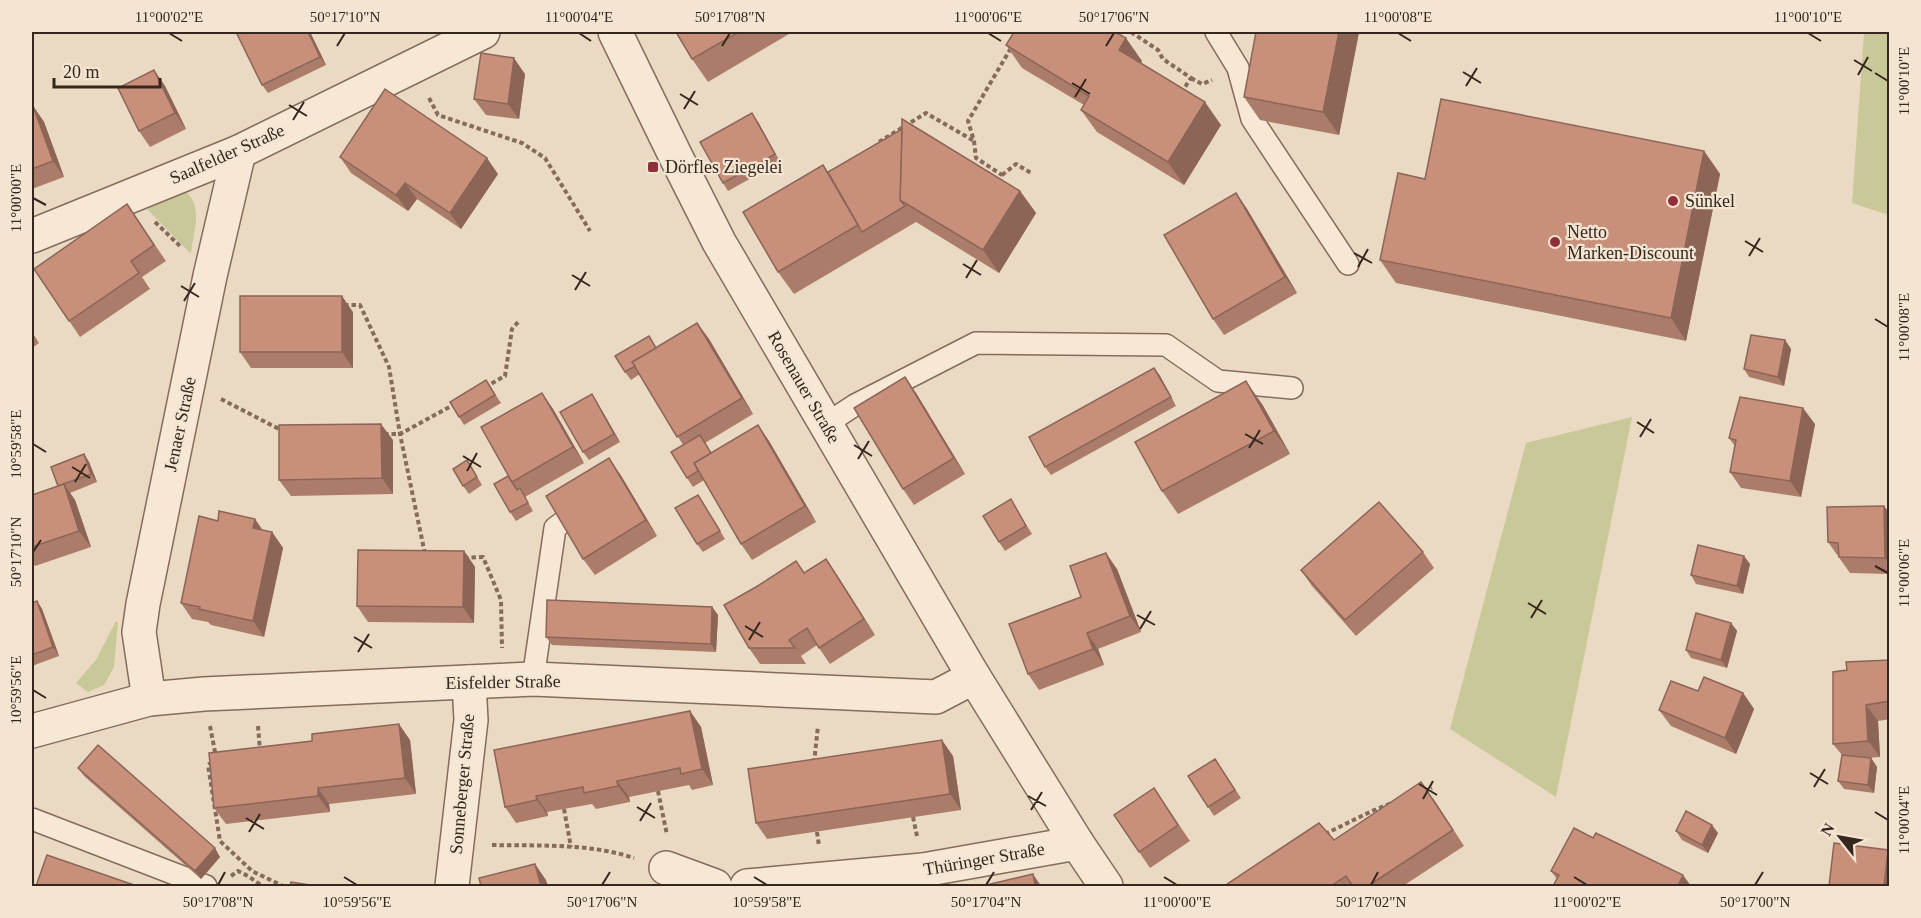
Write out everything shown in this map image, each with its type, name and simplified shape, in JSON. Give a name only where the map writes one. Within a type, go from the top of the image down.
[{"type":"street","name":"Saalfelder Straße","points":[[32,236],[239,152],[483,32]]},
{"type":"street","name":"Rosenauer Straße","points":[[615,32],[719,242],[974,677],[1106,886]]},
{"type":"street","name":"Jenaer Straße","points":[[149,699],[139,632],[145,593],[210,276],[239,152]]},
{"type":"street","name":"Eisfelder Straße","points":[[32,731],[149,699],[204,694],[518,680],[936,697],[974,677]]},
{"type":"street","name":"Sonneberger Straße","points":[[452,886],[471,720],[469,682]]},
{"type":"street","name":"Thüringer Straße","points":[[747,886],[922,870],[1077,843]]},
{"type":"street","points":[[666,868],[715,886]]},
{"type":"lane","points":[[1216,32],[1238,68],[1252,119],[1348,264]]},
{"type":"lane","points":[[826,424],[855,405],[976,343],[1166,345],[1218,381],[1292,388]]},
{"type":"lane","points":[[518,680],[555,528],[563,522]]},
{"type":"lane","points":[[32,819],[206,886]]},
{"type":"path","points":[[1131,32],[1158,50],[1163,59],[1191,78],[1178,99]]},
{"type":"path","points":[[1002,175],[976,158],[968,121],[1015,41]]},
{"type":"path","points":[[408,68],[423,86],[438,115],[522,143],[545,158],[590,231]]},
{"type":"path","points":[[877,144],[926,113],[974,141]]},
{"type":"path","points":[[996,189],[1002,175],[1016,164],[1031,173]]},
{"type":"path","points":[[129,196],[210,276]]},
{"type":"path","points":[[336,305],[360,305],[389,368],[426,559]]},
{"type":"path","points":[[484,388],[505,376],[512,329],[519,321]]},
{"type":"path","points":[[188,382],[291,435]]},
{"type":"path","points":[[378,434],[400,434],[463,399]]},
{"type":"path","points":[[460,558],[483,557],[501,600],[518,680]]},
{"type":"path","points":[[204,694],[217,759],[208,765],[220,841],[252,871],[283,886],[291,886]]},
{"type":"path","points":[[813,766],[817,734]]},
{"type":"path","points":[[1422,792],[1432,788]]},
{"type":"path","points":[[458,844],[571,847],[629,856],[666,868],[668,850],[658,791]]},
{"type":"path","points":[[1323,834],[1402,799]]},
{"type":"path","points":[[564,809],[571,847]]},
{"type":"path","points":[[252,871],[249,876],[261,886]]},
{"type":"shaded area","points":[[1864,32],[1889,32],[1889,215],[1852,203]]},
{"type":"shaded area","points":[[187,193],[192,199],[196,213],[191,254],[147,209]]},
{"type":"shaded area","points":[[1632,417],[1556,797],[1450,729],[1526,443]]},
{"type":"shaded area","points":[[116,621],[118,623],[114,667],[104,685],[88,692],[76,683],[96,660]]},
{"type":"building","points":[[236,32],[308,32],[320,57],[262,85]]},
{"type":"building","points":[[676,32],[739,32],[692,59]]},
{"type":"building","points":[[1014,32],[1115,32],[1126,38],[1119,50],[1205,102],[1168,162],[1081,110],[1089,96],[1006,45]]},
{"type":"building","points":[[1256,32],[1339,32],[1323,112],[1244,97]]},
{"type":"building","points":[[481,53],[514,58],[508,104],[474,99]]},
{"type":"building","points":[[154,70],[175,113],[139,131],[118,88]]},
{"type":"building","points":[[385,89],[487,158],[450,213],[405,183],[396,195],[340,157]]},
{"type":"building","name":"Netto Marken-Discount","points":[[1441,99],[1704,151],[1671,318],[1380,260],[1398,173],[1425,179]]},
{"type":"building","points":[[32,106],[53,161],[32,169]]},
{"type":"building","points":[[752,113],[775,154],[723,183],[700,142]]},
{"type":"building","points":[[902,119],[1020,191],[983,250],[900,200]]},
{"type":"building","points":[[902,129],[900,200],[905,206],[862,232],[828,172]]},
{"type":"building","points":[[823,165],[858,225],[778,272],[743,212]]},
{"type":"building","points":[[1236,193],[1285,277],[1213,319],[1164,235]]},
{"type":"building","points":[[127,204],[154,245],[131,261],[139,273],[69,321],[34,269]]},
{"type":"building","points":[[240,296],[342,296],[342,352],[240,352]]},
{"type":"building","points":[[697,323],[742,398],[677,437],[632,362]]},
{"type":"building","points":[[1751,335],[1785,340],[1778,377],[1744,369]]},
{"type":"building","points":[[649,336],[656,348],[632,362],[635,366],[625,372],[615,356]]},
{"type":"building","points":[[1154,368],[1171,397],[1045,467],[1029,437]]},
{"type":"building","points":[[905,377],[954,458],[903,489],[854,408]]},
{"type":"building","points":[[486,380],[495,395],[459,417],[450,402]]},
{"type":"building","points":[[1246,381],[1274,431],[1162,491],[1135,442]]},
{"type":"building","points":[[542,393],[573,447],[512,482],[481,427]]},
{"type":"building","points":[[592,394],[614,434],[583,452],[560,412]]},
{"type":"building","points":[[1740,397],[1803,408],[1790,481],[1730,472],[1736,440],[1729,438]]},
{"type":"building","points":[[381,424],[382,478],[279,480],[279,425]]},
{"type":"building","points":[[758,425],[805,506],[741,544],[694,463]]},
{"type":"building","points":[[700,435],[711,453],[694,463],[698,471],[687,478],[671,452]]},
{"type":"building","points":[[84,454],[91,474],[58,486],[51,467]]},
{"type":"building","points":[[609,458],[646,520],[583,559],[546,496]]},
{"type":"building","points":[[467,460],[477,477],[463,486],[453,469]]},
{"type":"building","points":[[508,476],[517,490],[520,488],[528,503],[510,512],[494,484]]},
{"type":"building","points":[[64,484],[79,531],[32,547],[32,495]]},
{"type":"building","points":[[698,495],[720,531],[697,544],[675,508]]},
{"type":"building","points":[[1011,499],[1026,526],[999,542],[983,516]]},
{"type":"building","points":[[1379,502],[1423,552],[1345,620],[1301,570]]},
{"type":"building","points":[[1884,506],[1885,558],[1839,557],[1838,543],[1828,542],[1827,507]]},
{"type":"building","points":[[219,511],[255,519],[253,528],[272,532],[253,621],[181,603],[199,516],[218,521]]},
{"type":"building","points":[[1698,545],[1744,556],[1737,586],[1691,575]]},
{"type":"building","points":[[358,550],[464,551],[463,607],[357,606]]},
{"type":"building","points":[[1106,553],[1130,616],[1087,633],[1093,649],[1028,674],[1009,624],[1081,597],[1070,566]]},
{"type":"building","points":[[826,559],[864,619],[819,648],[807,628],[789,640],[795,648],[749,648],[724,605],[796,561],[804,573]]},
{"type":"building","points":[[547,600],[712,607],[711,644],[546,637]]},
{"type":"building","points":[[37,601],[53,647],[32,655],[32,603]]},
{"type":"building","points":[[1696,613],[1731,623],[1721,660],[1686,650]]},
{"type":"building","points":[[1890,660],[1890,701],[1866,705],[1868,741],[1833,744],[1833,672],[1847,670],[1846,662]]},
{"type":"building","points":[[1704,677],[1743,693],[1725,738],[1659,710],[1671,681],[1698,691]]},
{"type":"building","points":[[690,711],[702,769],[681,774],[680,768],[617,781],[618,786],[584,793],[583,787],[536,796],[537,800],[505,807],[494,750]]},
{"type":"building","points":[[399,724],[405,778],[318,788],[318,796],[214,808],[209,753],[312,741],[312,734]]},
{"type":"building","points":[[942,740],[950,794],[756,823],[748,769]]},
{"type":"building","points":[[98,745],[215,848],[195,871],[78,768]]},
{"type":"building","points":[[1842,755],[1871,758],[1868,785],[1838,781]]},
{"type":"building","points":[[1215,759],[1235,790],[1208,807],[1188,776]]},
{"type":"building","points":[[1421,782],[1453,830],[1368,886],[1353,886],[1346,876],[1331,886],[1229,886],[1227,884],[1319,823],[1334,840]]},
{"type":"building","points":[[1154,788],[1178,825],[1139,852],[1114,815]]},
{"type":"building","points":[[1686,811],[1712,825],[1702,845],[1676,831]]},
{"type":"building","points":[[1574,828],[1593,838],[1596,833],[1683,875],[1678,886],[1553,886],[1559,875],[1551,871]]},
{"type":"building","points":[[1834,843],[1888,850],[1884,886],[1829,886]]},
{"type":"building","points":[[47,855],[137,886],[36,886]]},
{"type":"building","points":[[535,864],[541,886],[481,886],[479,878]]},
{"type":"building","points":[[1033,874],[1035,885],[982,886]]},
{"type":"building","points":[[291,882],[316,886],[290,886]]},
{"type":"place","name":"Dörfles Ziegelei","points":[[653,167]]},
{"type":"place","name":"Sünkel","points":[[1673,201]]},
{"type":"place","name":"Netto Marken-Discount","points":[[1555,242]]}]
